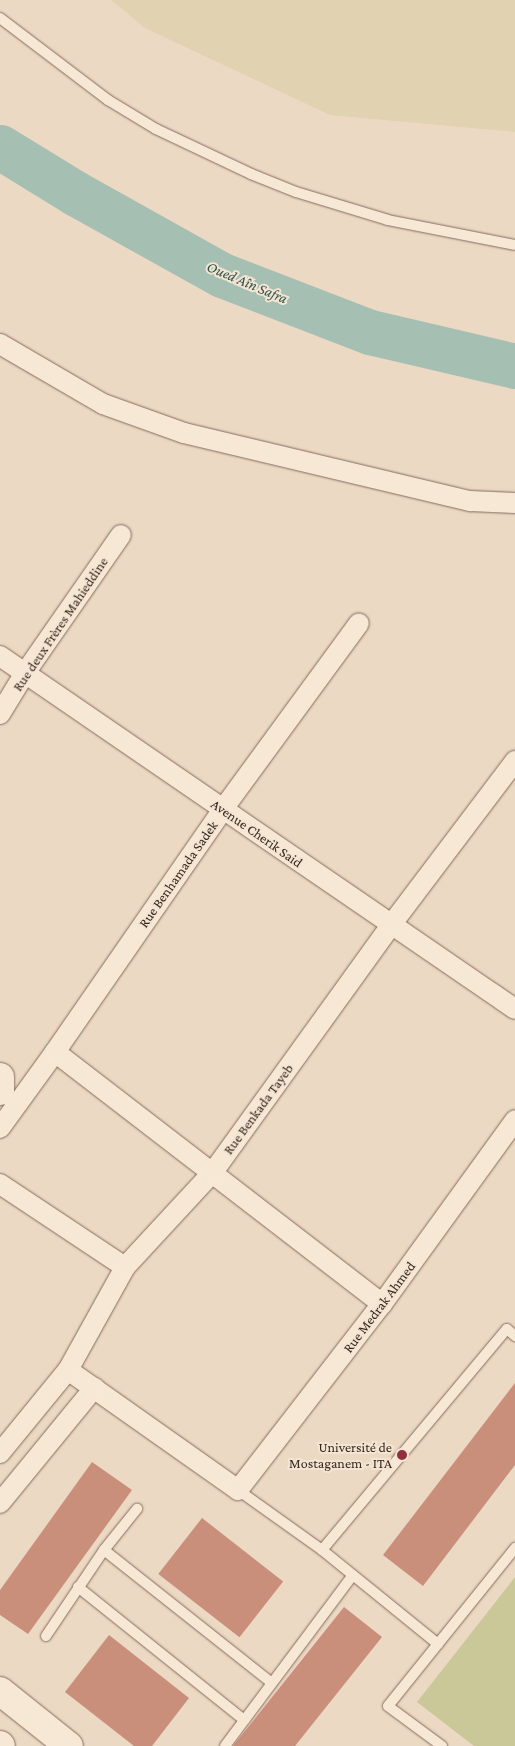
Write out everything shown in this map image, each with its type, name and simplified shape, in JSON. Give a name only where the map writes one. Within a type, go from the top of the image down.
[{"type":"main road","points":[[0,1077],[0,1091]]},
{"type":"main road","points":[[0,1691],[69,1746]]},
{"type":"street","points":[[0,344],[103,404],[184,433],[470,501],[515,503]]},
{"type":"street","name":"Rue deux Frères Mahieddine","points":[[0,714],[25,673],[121,535]]},
{"type":"street","name":"Rue Benhamada Sadek","points":[[0,1128],[55,1052],[223,809],[359,623]]},
{"type":"street","name":"Avenue Cherik Said","points":[[0,656],[515,1009]]},
{"type":"street","name":"Rue Benkada Tayeb","points":[[0,1453],[68,1370],[125,1267],[213,1172],[391,925],[515,761]]},
{"type":"street","points":[[55,1052],[382,1304]]},
{"type":"street","name":"Rue Medrak Ahmed","points":[[238,1490],[382,1304],[514,1124]]},
{"type":"street","points":[[0,1184],[125,1267]]},
{"type":"street","points":[[68,1370],[238,1490]]},
{"type":"street","points":[[0,1503],[94,1388]]},
{"type":"lane","points":[[0,18],[108,100],[156,129],[251,174],[296,192],[388,220],[515,245]]},
{"type":"lane","points":[[322,1550],[507,1329],[515,1336]]},
{"type":"lane","points":[[238,1490],[322,1550],[438,1644]]},
{"type":"lane","points":[[46,1636],[104,1550],[137,1508]]},
{"type":"lane","points":[[442,1746],[388,1706],[515,1548]]},
{"type":"lane","points":[[104,1550],[272,1683]]},
{"type":"lane","points":[[225,1746],[352,1576]]},
{"type":"lane","points":[[78,1587],[244,1720]]},
{"type":"shaded area","points":[[111,0],[515,0],[515,132],[330,115],[145,28]]},
{"type":"shaded area","points":[[515,1577],[515,1746],[474,1746],[417,1702]]},
{"type":"building","points":[[515,1383],[515,1465],[423,1586],[383,1555]]},
{"type":"building","points":[[92,1462],[132,1490],[28,1634],[0,1615],[0,1590]]},
{"type":"building","points":[[202,1518],[283,1581],[239,1637],[158,1574]]},
{"type":"building","points":[[344,1607],[382,1637],[295,1746],[233,1746]]},
{"type":"building","points":[[109,1635],[189,1698],[152,1746],[134,1746],[65,1692]]},
{"type":"waterway","name":"Oued Aîn Safra","points":[[0,147],[75,193],[222,275],[370,332],[515,366]]},
{"type":"place","name":"Université de Mostaganem - ITA","points":[[402,1455]]}]
